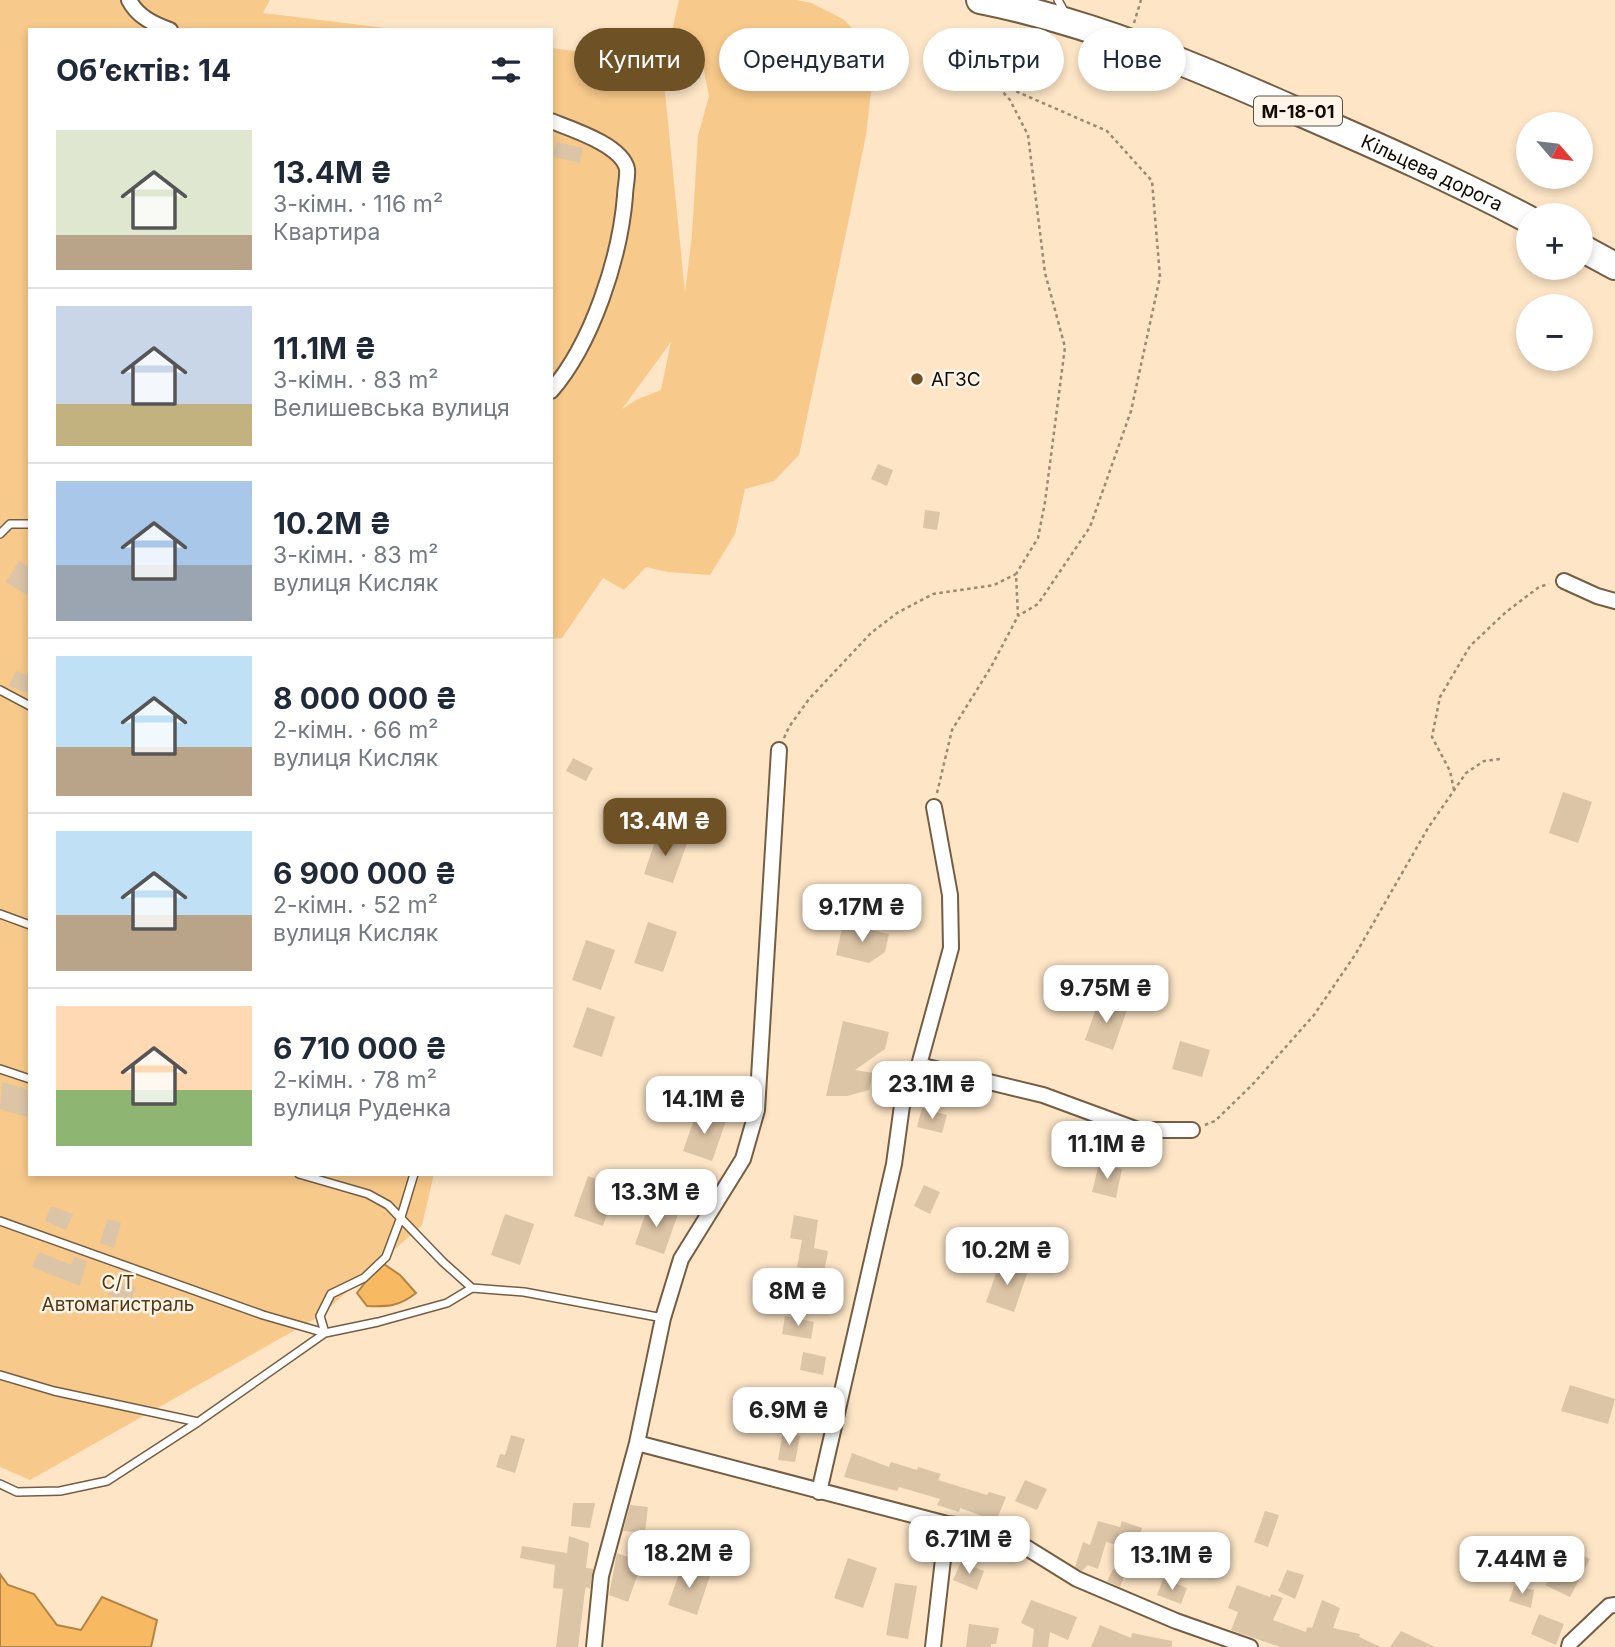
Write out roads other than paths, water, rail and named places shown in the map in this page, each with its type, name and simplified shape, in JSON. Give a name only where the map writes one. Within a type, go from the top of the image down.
[{"type":"highway","name":"Кільцева дорога","points":[[980,0],[1064,12],[1207,71],[1388,151],[1516,213]]},
{"type":"highway","points":[[1593,254],[1615,266]]},
{"type":"street","points":[[129,0],[134,9],[153,24],[164,28]]},
{"type":"street","points":[[553,122],[607,146],[620,156],[627,169],[624,205],[611,271],[590,326],[553,388]]},
{"type":"street","points":[[1564,581],[1615,601]]},
{"type":"street","points":[[594,1647],[601,1576],[637,1443],[663,1318],[681,1259],[743,1159],[757,1110],[779,750]]},
{"type":"street","points":[[819,1492],[894,1164],[903,1098],[919,1065],[951,948],[950,895],[934,807]]},
{"type":"street","points":[[919,1065],[1043,1095],[1138,1130],[1192,1130]]},
{"type":"street","points":[[637,1443],[947,1524],[983,1528],[1027,1548],[1077,1579],[1176,1621],[1250,1647]]},
{"type":"street","points":[[933,1647],[947,1524]]},
{"type":"street","points":[[1569,1647],[1609,1606],[1615,1605]]},
{"type":"lane","points":[[0,534],[10,524],[28,524]]},
{"type":"lane","points":[[0,690],[28,705]]},
{"type":"lane","points":[[0,914],[28,924]]},
{"type":"lane","points":[[0,1069],[28,1078]]},
{"type":"lane","points":[[306,1176],[368,1194],[388,1205],[472,1288]]},
{"type":"lane","points":[[326,1333],[320,1316],[331,1294],[364,1278],[386,1256],[413,1176]]},
{"type":"lane","points":[[0,1221],[263,1315],[326,1333]]},
{"type":"lane","points":[[0,1484],[18,1492],[60,1491],[107,1481],[326,1333],[447,1303],[472,1288],[524,1292],[663,1318]]},
{"type":"lane","points":[[0,1375],[54,1391],[198,1422]]},
{"type":"place","name":"АГЗС","points":[[917,379]]},
{"type":"park label","name":"С/Т Автомагистраль","points":[[118,1293]]}]
